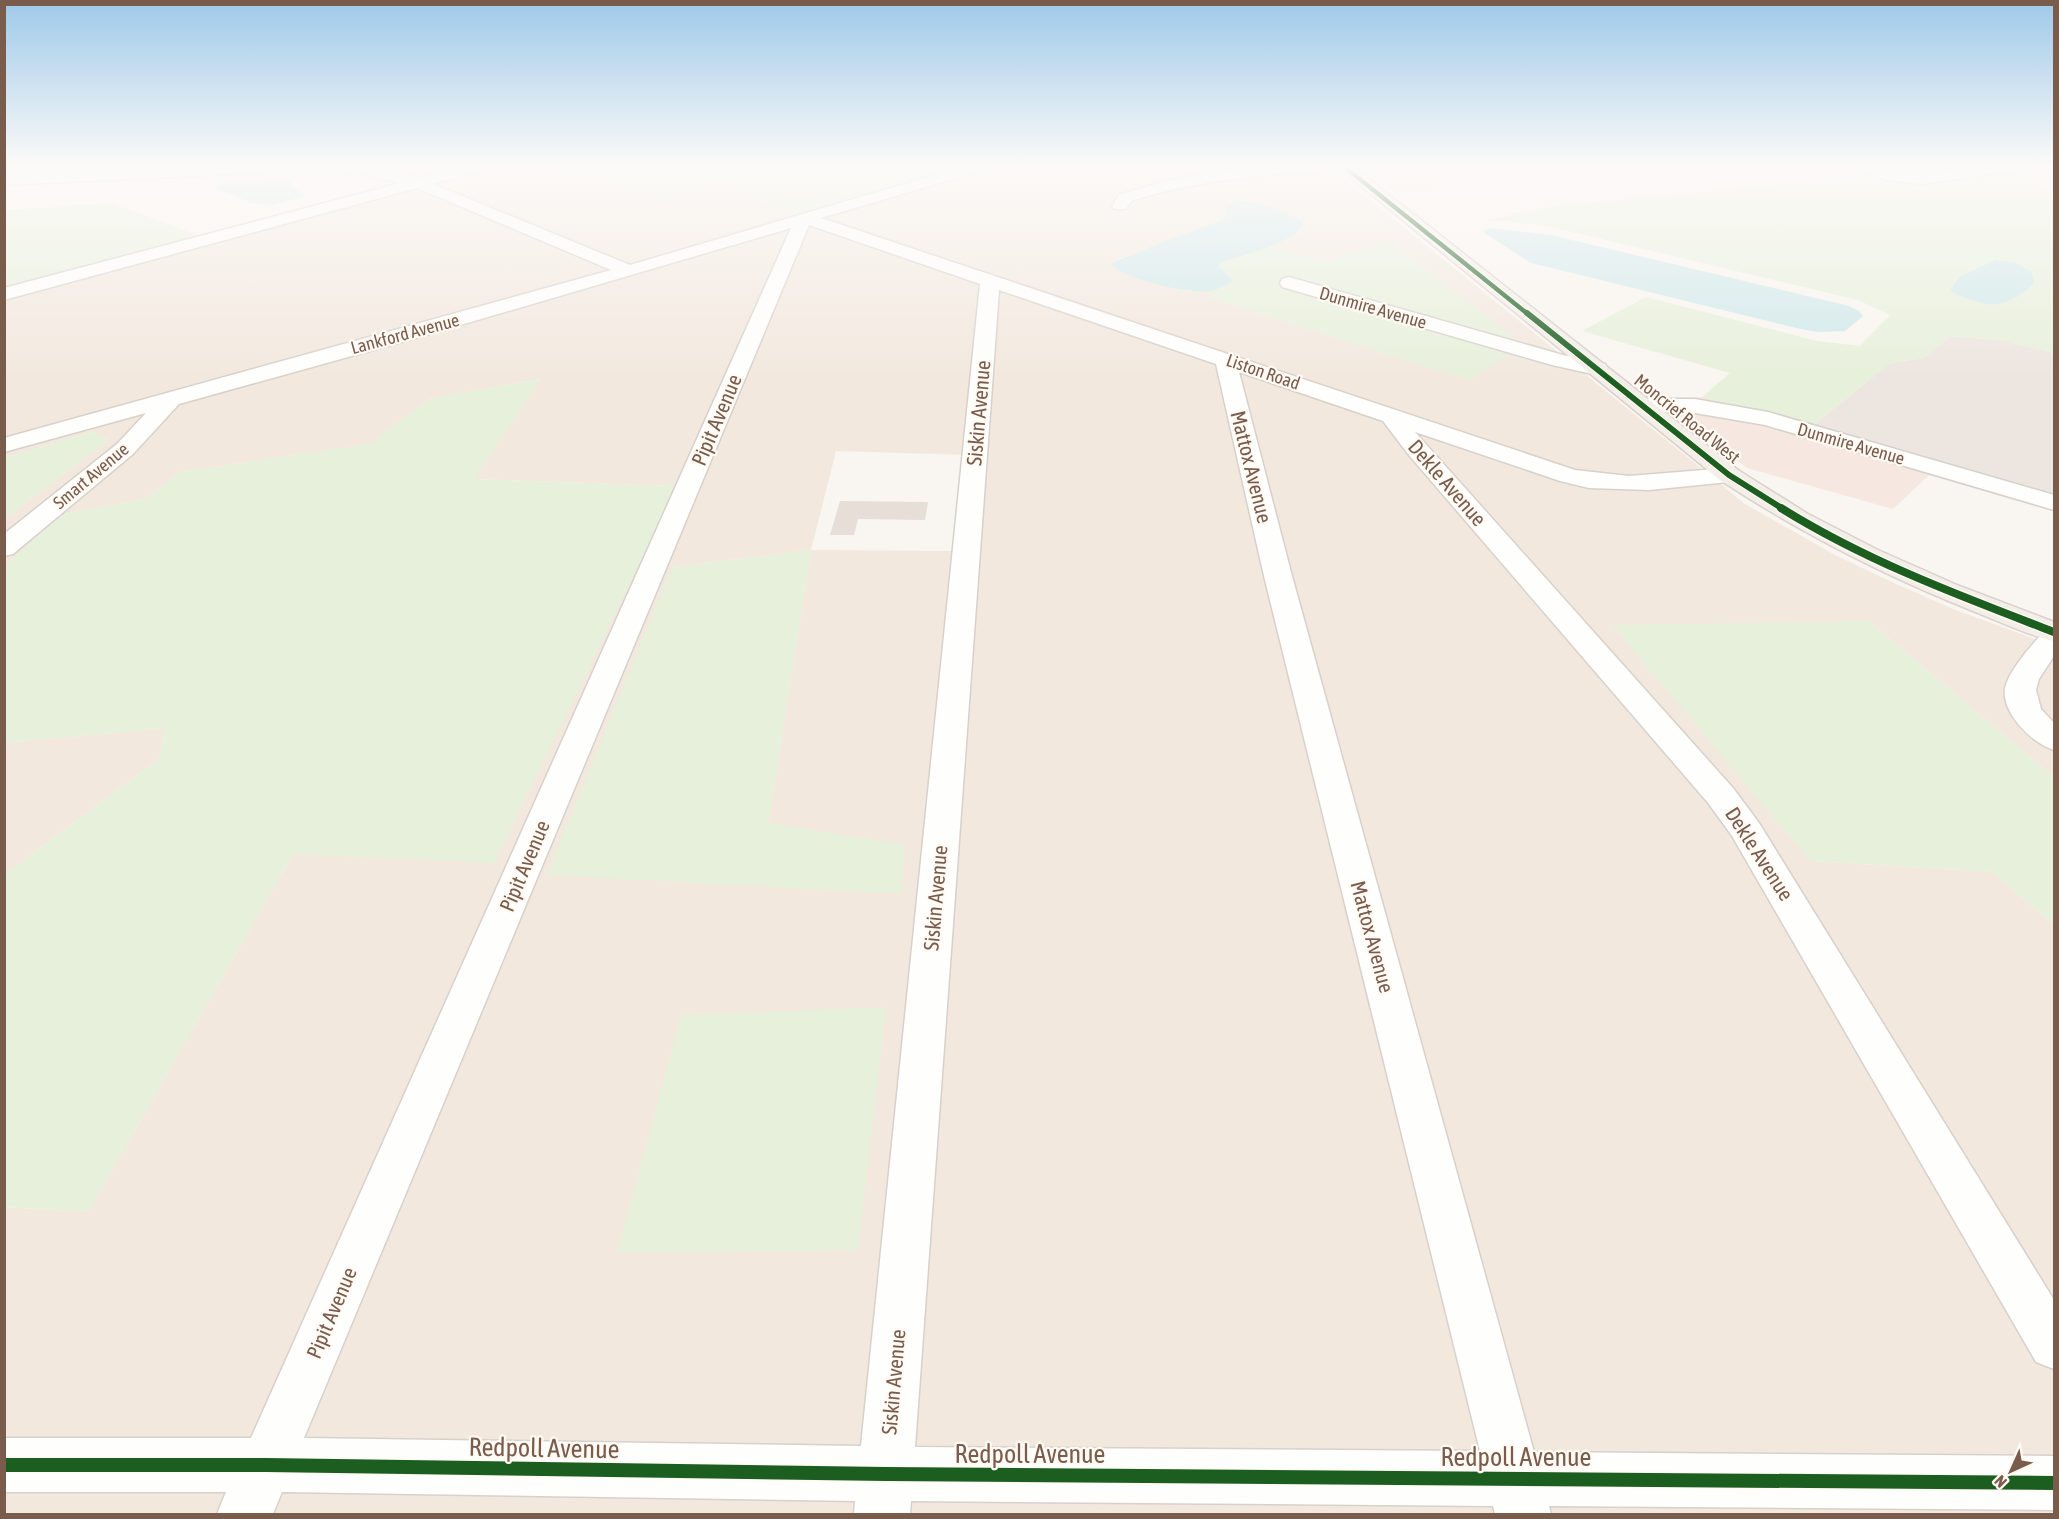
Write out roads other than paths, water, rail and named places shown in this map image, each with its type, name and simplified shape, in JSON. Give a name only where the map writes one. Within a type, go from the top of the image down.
[{"type":"main road","name":"Moncrief Road West","points":[[1429,235],[1729,474],[1787,512],[1843,543],[1978,603],[2055,632]]},
{"type":"street","points":[[4,294],[224,235]]},
{"type":"street","points":[[542,235],[629,271]]},
{"type":"street","name":"Lankford Avenue","points":[[4,446],[413,333],[754,235]]},
{"type":"street","name":"Pipit Avenue","points":[[245,1515],[797,235]]},
{"type":"street","name":"Liston Road","points":[[854,235],[1591,482],[1642,485],[1729,474]]},
{"type":"street","name":"Siskin Avenue","points":[[884,1494],[990,281]]},
{"type":"street","name":"Dunmire Avenue","points":[[1289,283],[1559,361],[1597,369]]},
{"type":"street","name":"Mattox Avenue","points":[[1225,359],[1278,576],[1518,1496]]},
{"type":"street","name":"Smart Avenue","points":[[4,548],[125,449],[172,398]]},
{"type":"street","name":"Dunmire Avenue","points":[[1645,406],[1695,406],[1768,419],[2055,503]]},
{"type":"street","name":"Dekle Avenue","points":[[1391,416],[1424,458],[1721,796],[1747,831],[2055,1345]]},
{"type":"street","points":[[2055,638],[2026,674],[2019,691],[2025,711],[2055,740]]},
{"type":"street","name":"Redpoll Avenue","points":[[4,1465],[266,1465],[884,1494],[1518,1496],[2055,1483]]},
{"type":"water","points":[[1183,235],[1293,235],[1276,244],[1221,263],[1219,267],[1234,281],[1212,291],[1203,292],[1158,285],[1128,275],[1111,264]]},
{"type":"water","points":[[1487,235],[1551,235],[1849,306],[1863,316],[1845,331],[1817,332],[1531,263]]},
{"type":"water","points":[[1996,260],[2015,263],[2032,272],[2034,283],[2013,299],[1994,304],[1984,304],[1950,291],[1959,277]]}]
